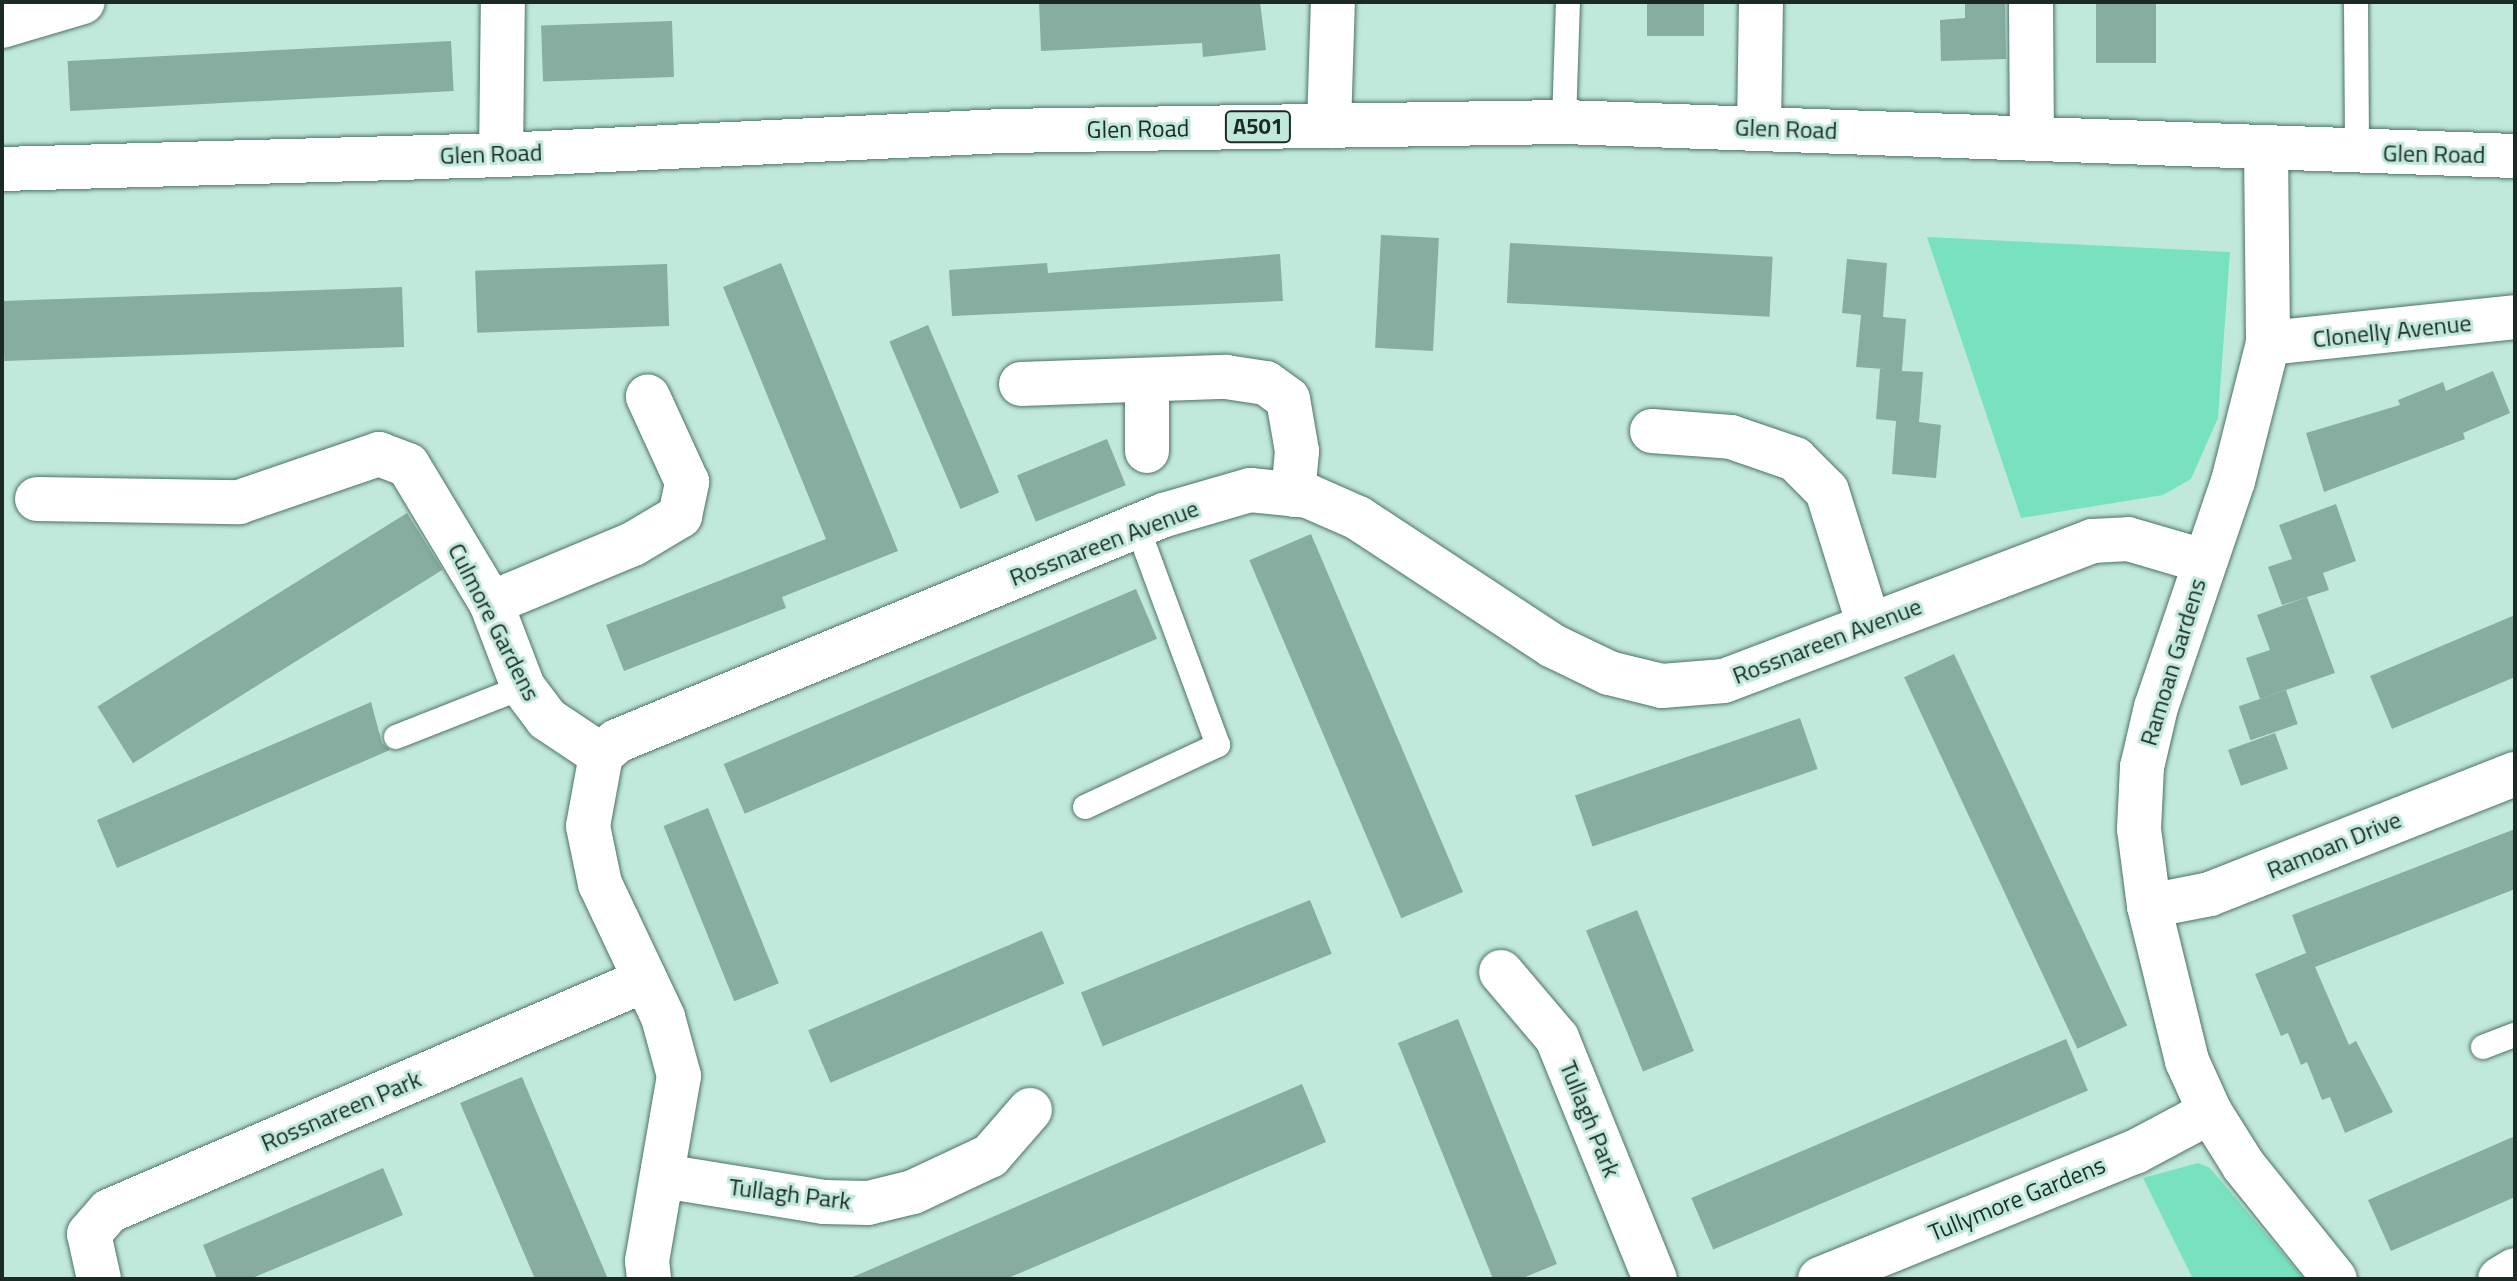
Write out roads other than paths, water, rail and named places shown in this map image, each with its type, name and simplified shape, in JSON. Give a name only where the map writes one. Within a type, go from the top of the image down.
[{"type":"street","points":[[2,26],[83,2]]},
{"type":"street","points":[[501,155],[503,2]]},
{"type":"street","points":[[1329,126],[1333,2]]},
{"type":"street","points":[[1759,128],[1761,2]]},
{"type":"street","points":[[2031,2],[2032,139]]},
{"type":"street","name":"Glen Road","points":[[2,169],[501,155],[1003,131],[1564,122],[2266,147],[2357,153],[2515,156]]},
{"type":"street","name":"Ramoan Gardens","points":[[2266,147],[2268,343],[2251,422],[2203,561],[2142,767],[2139,829],[2149,906],[2187,1061],[2210,1112],[2244,1166],[2335,1279]]},
{"type":"street","name":"Clonelly Avenue","points":[[2268,343],[2515,317]]},
{"type":"street","points":[[1021,384],[1239,379],[1266,383],[1288,399],[1297,451],[1293,495]]},
{"type":"street","points":[[1147,380],[1147,451]]},
{"type":"street","points":[[491,603],[633,544],[680,516],[687,482],[648,397]]},
{"type":"street","points":[[1652,431],[1731,437],[1795,459],[1827,491],[1869,625]]},
{"type":"street","name":"Culmore Gardens","points":[[37,499],[239,502],[379,454],[408,465],[491,603],[523,687],[547,719],[601,755]]},
{"type":"street","name":"Rossnareen Avenue","points":[[601,755],[617,741],[1137,526],[1250,490],[1293,495],[1358,518],[1553,646],[1609,673],[1662,686],[1724,681],[2092,541],[2128,539],[2203,561]]},
{"type":"street","points":[[601,755],[588,826],[600,884],[663,1017],[679,1076],[647,1261],[649,1279]]},
{"type":"street","name":"Ramoan Drive","points":[[2149,906],[2210,894],[2515,774]]},
{"type":"street","name":"Tullagh Park","points":[[1501,972],[1557,1038],[1655,1279]]},
{"type":"street","name":"Rossnareen Park","points":[[99,1279],[89,1234],[109,1211],[645,980]]},
{"type":"street","name":"Tullagh Park","points":[[663,1176],[824,1202],[868,1203],[913,1192],[990,1156],[1030,1110]]},
{"type":"street","name":"Tullymore Gardens","points":[[1820,1279],[2135,1152],[2210,1112]]},
{"type":"street","points":[[2500,1279],[2515,1270]]},
{"type":"lane","points":[[1564,122],[1568,2]]},
{"type":"lane","points":[[2356,2],[2357,153]]},
{"type":"lane","points":[[1085,807],[1218,745],[1137,526]]},
{"type":"lane","points":[[396,737],[523,687]]},
{"type":"lane","points":[[2483,1047],[2515,1035]]}]
